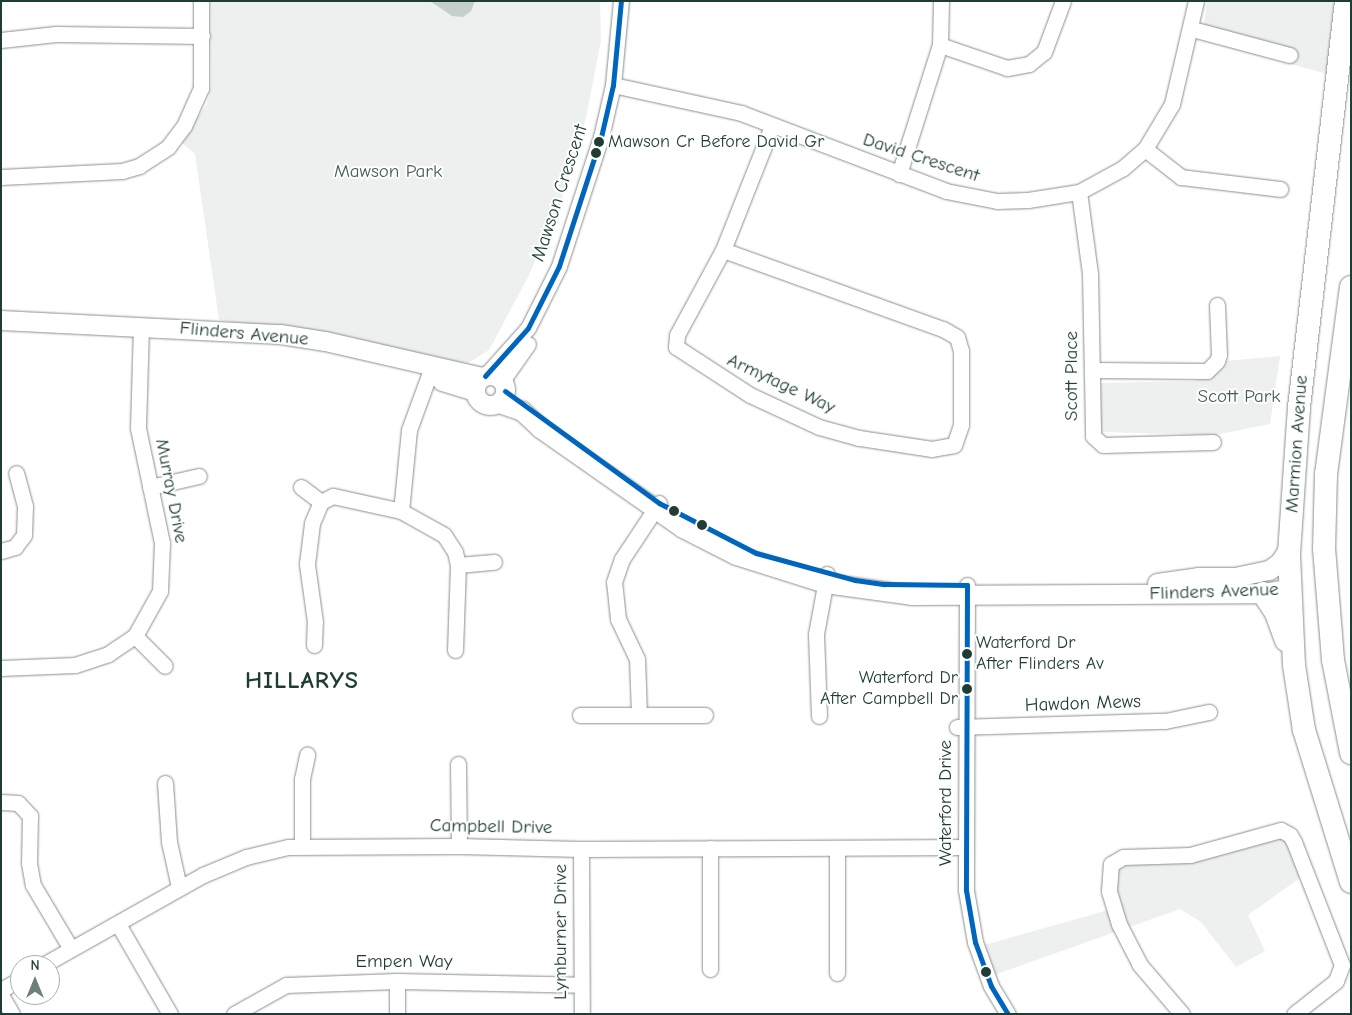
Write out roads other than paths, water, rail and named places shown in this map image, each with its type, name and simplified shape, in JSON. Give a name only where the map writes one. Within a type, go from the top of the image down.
[{"type":"highway","name":"Marmion Avenue","points":[[1347,18],[1344,76],[1298,407],[1290,546],[1294,665],[1304,730],[1351,882]]},
{"type":"highway","name":"Marmion Avenue","points":[[1351,287],[1326,474],[1324,548],[1328,608],[1339,699],[1351,753]]},
{"type":"highway","points":[[1291,588],[1308,578],[1324,548]]},
{"type":"highway","points":[[1291,588],[1309,592],[1328,608]]},
{"type":"highway","points":[[1263,593],[1280,623],[1294,665]]},
{"type":"main road","name":"Flinders Avenue","points":[[1,320],[140,331]]},
{"type":"main road","name":"Flinders Avenue","points":[[1,330],[280,334],[326,341],[430,372],[491,386],[656,506],[756,553],[826,579],[961,590],[1263,593],[1291,588]]},
{"type":"main road","points":[[1157,584],[1198,577],[1235,577],[1269,570],[1280,562],[1290,546]]},
{"type":"main road","name":"Flinders Avenue","points":[[961,590],[1276,582],[1291,588]]},
{"type":"street","points":[[1,177],[106,174],[139,166],[155,157],[178,136],[196,104],[203,66],[201,1]]},
{"type":"street","name":"Mawson Crescent","points":[[617,86],[621,1]]},
{"type":"street","name":"Mawson Crescent","points":[[491,386],[528,328],[559,266],[617,86],[630,1]]},
{"type":"street","points":[[899,174],[940,45],[941,1]]},
{"type":"street","points":[[940,45],[1007,68],[1029,64],[1044,52],[1063,1]]},
{"type":"street","name":"David Crescent","points":[[617,86],[700,102],[772,126],[946,190],[997,201],[1028,200],[1079,192],[1123,168],[1145,149],[1172,104],[1192,29],[1196,1]]},
{"type":"street","points":[[1192,29],[1290,55]]},
{"type":"street","points":[[1,40],[56,34],[202,36]]},
{"type":"street","name":"Armytage Way","points":[[723,250],[943,329],[957,337],[961,351],[961,424],[954,445],[932,449],[859,438],[819,427],[750,395],[682,354],[676,347],[678,335],[723,250],[772,126]]},
{"type":"street","points":[[1145,149],[1181,177],[1280,189]]},
{"type":"street","name":"Scott Place","points":[[1079,192],[1090,258],[1092,429],[1098,443],[1190,445],[1213,442]]},
{"type":"street","points":[[1092,370],[1207,371],[1217,361],[1219,355],[1217,305]]},
{"type":"street","name":"Murray Drive","points":[[1,668],[55,668],[92,662],[135,636],[156,599],[162,576],[162,543],[138,428],[140,331]]},
{"type":"street","points":[[401,511],[409,430],[430,372]]},
{"type":"street","points":[[1,551],[15,547],[24,535],[25,506],[16,473]]},
{"type":"street","points":[[150,487],[199,476]]},
{"type":"street","points":[[302,486],[321,502]]},
{"type":"street","points":[[314,645],[316,630],[307,564],[312,523],[321,502],[334,496],[401,511],[444,535],[453,547],[458,565],[455,650]]},
{"type":"street","points":[[639,715],[637,659],[618,619],[614,582],[622,560],[656,506]]},
{"type":"street","points":[[458,565],[494,562]]},
{"type":"street","points":[[819,716],[816,634],[826,579]]},
{"type":"street","name":"Waterford Drive","points":[[961,590],[964,931],[982,983],[999,1014]]},
{"type":"street","points":[[135,636],[164,666]]},
{"type":"street","name":"Hawdon Mews","points":[[961,727],[1165,721],[1209,712]]},
{"type":"street","points":[[580,715],[705,715]]},
{"type":"street","points":[[302,845],[302,779],[307,755]]},
{"type":"street","points":[[458,764],[460,846]]},
{"type":"street","points":[[164,783],[169,842],[179,887]]},
{"type":"street","points":[[1,802],[18,803],[30,816],[29,863],[33,885],[71,949]]},
{"type":"street","points":[[1182,1014],[1140,965],[1119,924],[1109,891],[1111,864],[1123,857],[1190,855],[1281,830],[1294,842],[1342,965],[1338,979],[1294,1014]]},
{"type":"street","name":"Campbell Drive","points":[[60,956],[118,924],[179,887],[246,857],[302,845],[460,846],[581,850],[837,849],[962,846]]},
{"type":"street","name":"Waterford Drive","points":[[962,846],[966,890],[975,942],[992,986],[1008,1014]]},
{"type":"street","points":[[710,848],[710,969]]},
{"type":"street","points":[[837,849],[837,973]]},
{"type":"street","name":"Lymburner Drive","points":[[581,850],[580,985],[582,1014]]},
{"type":"street","points":[[118,924],[170,1014]]},
{"type":"street","points":[[397,981],[397,1014]]},
{"type":"street","name":"Empen Way","points":[[234,1014],[286,985],[397,981],[580,985]]},
{"type":"street","points":[[1,995],[12,1014]]},
{"type":"place","name":"Mawson Cr Before David Gr","points":[[599,142]]},
{"type":"place","name":"Waterford Dr After Flinders Av","points":[[967,654]]},
{"type":"place","name":"Waterford Dr After Campbell Dr","points":[[967,689]]},
{"type":"district","name":"HILLARYS","points":[[302,681]]},
{"type":"park label","name":"Mawson Park","points":[[388,172]]},
{"type":"park label","name":"Scott Park","points":[[1239,397]]}]
